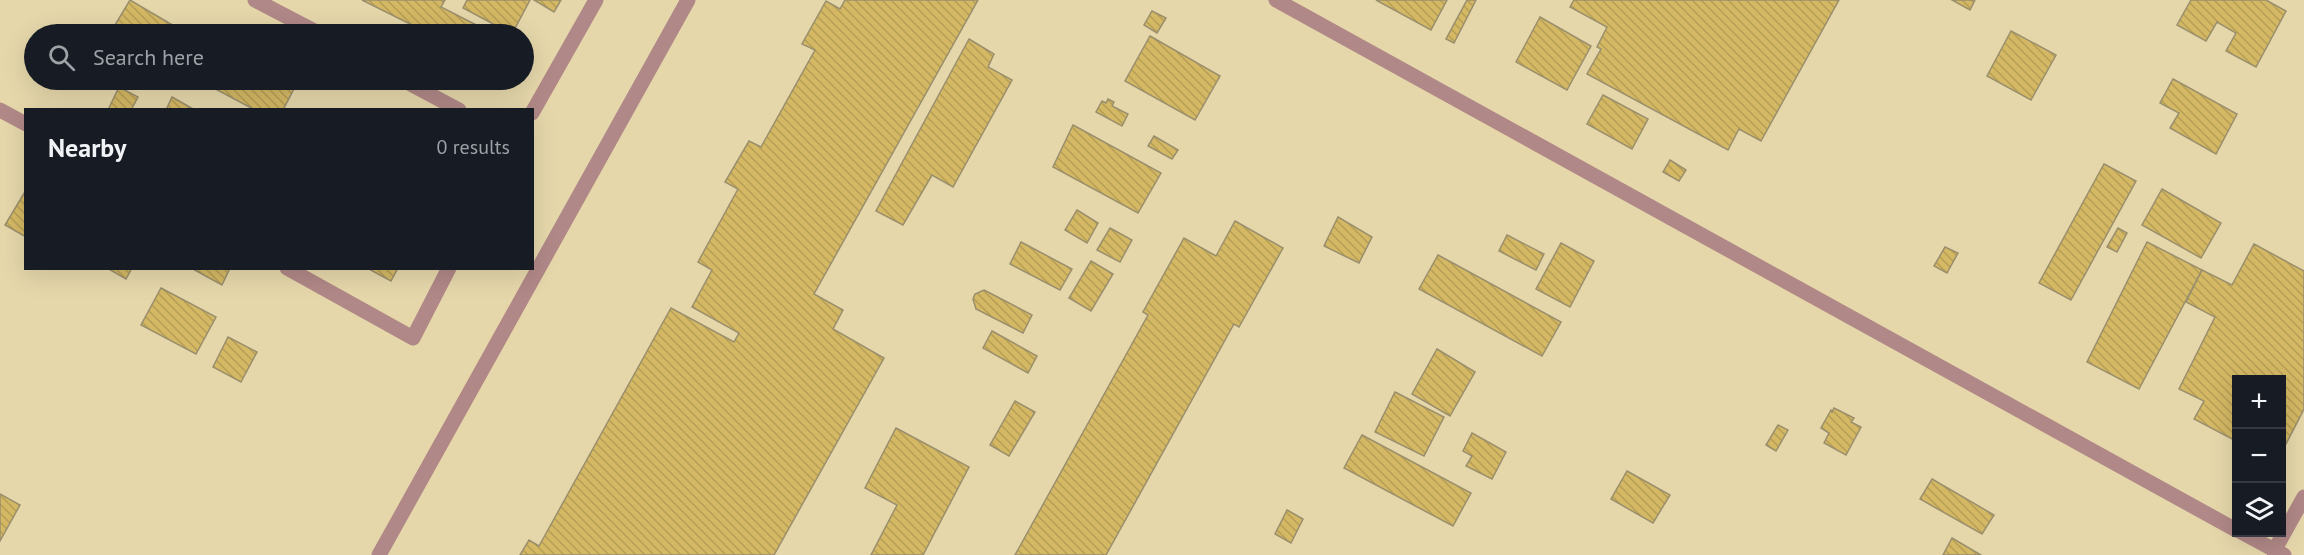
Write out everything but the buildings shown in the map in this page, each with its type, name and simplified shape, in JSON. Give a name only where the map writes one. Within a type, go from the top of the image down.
[{"type":"lane","points":[[255,0],[301,24]]},
{"type":"lane","points":[[534,109],[596,0]]},
{"type":"lane","points":[[379,555],[688,0]]},
{"type":"lane","points":[[1276,0],[2232,528]]},
{"type":"lane","points":[[422,90],[455,108]]},
{"type":"lane","points":[[0,110],[24,123]]},
{"type":"lane","points":[[290,270],[413,338],[449,270]]},
{"type":"lane","points":[[2250,537],[2279,553],[2304,497]]},
{"type":"shaded area","points":[[0,0],[2304,0],[2304,555],[0,555]]}]
